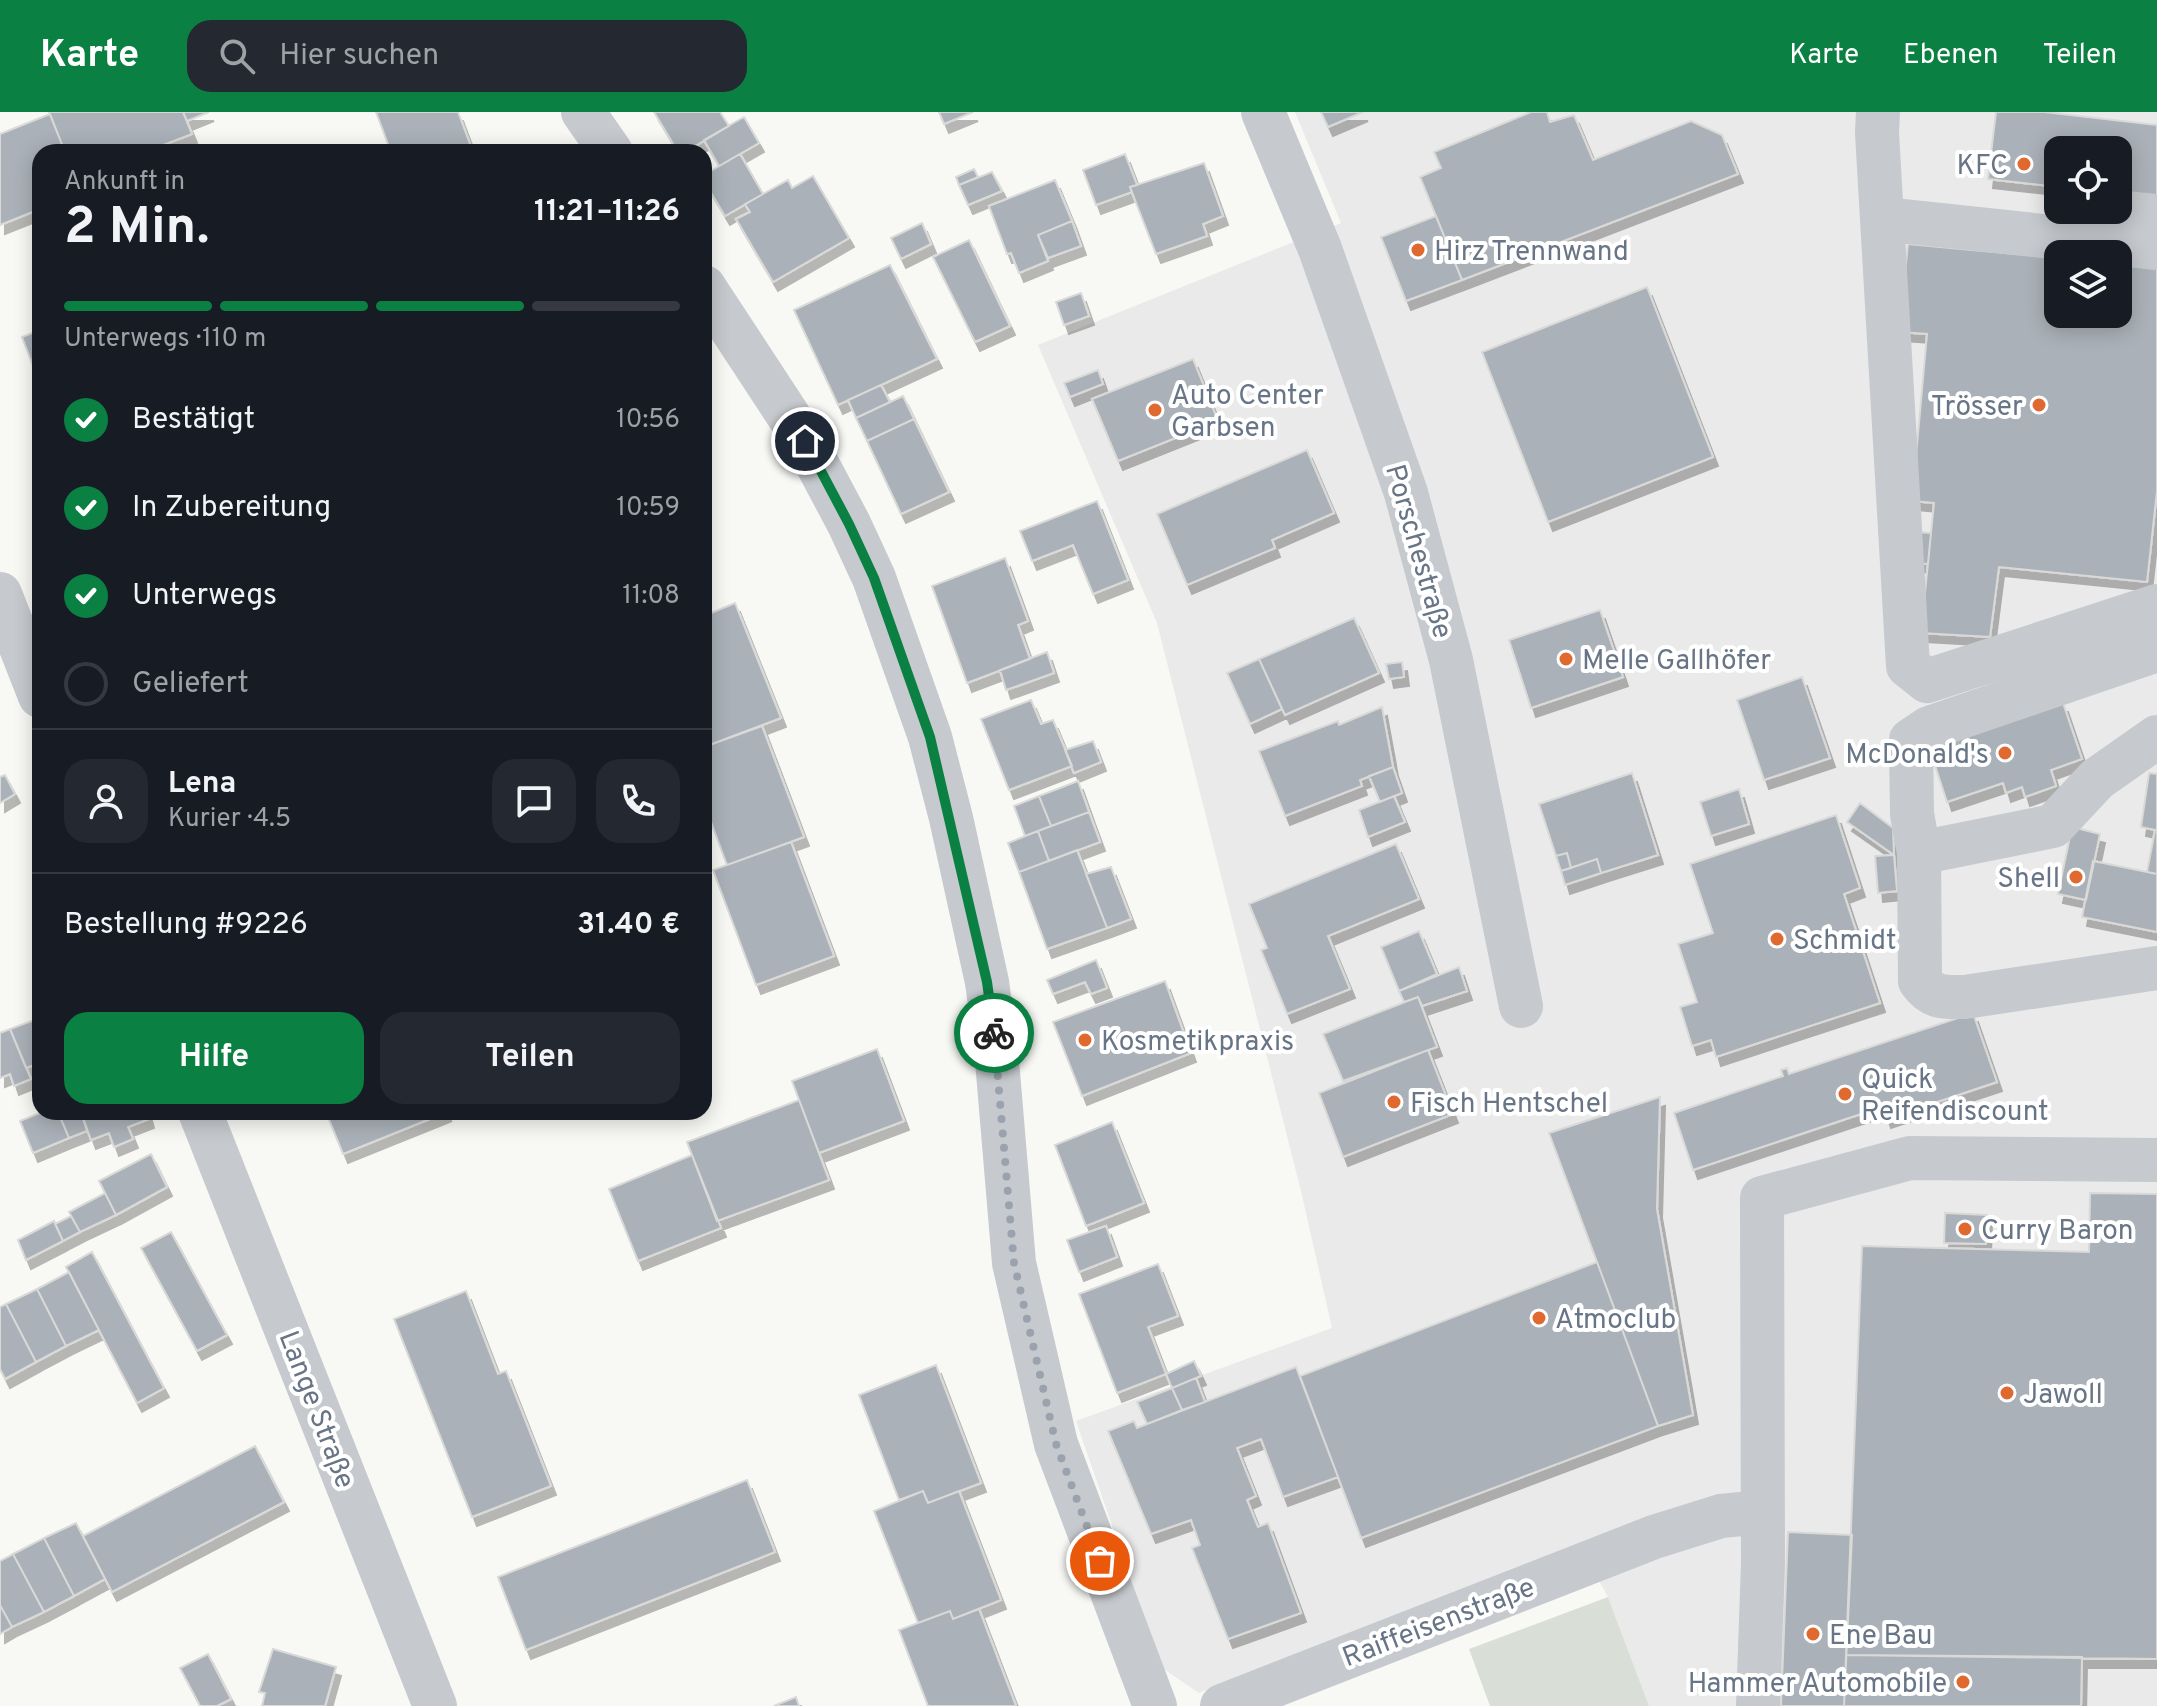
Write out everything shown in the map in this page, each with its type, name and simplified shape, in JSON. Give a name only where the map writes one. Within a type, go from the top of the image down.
[{"type":"street","points":[[583,112],[605,144]]},
{"type":"street","name":"Porschestraße","points":[[1263,112],[1320,249],[1406,493],[1451,660],[1521,1006]]},
{"type":"street","points":[[1878,112],[1908,666],[1927,681],[2157,606]]},
{"type":"street","points":[[1880,173],[1916,196],[2044,206]]},
{"type":"street","points":[[2132,214],[2157,216]]},
{"type":"street","points":[[1883,219],[2157,248]]},
{"type":"street","points":[[712,299],[805,441],[849,524],[874,578],[930,737],[987,982],[996,1049],[1014,1263],[1056,1444],[1155,1706]]},
{"type":"street","points":[[0,594],[32,676]]},
{"type":"street","points":[[2157,650],[1929,728],[1911,740],[1912,814],[1919,853],[1920,981],[1928,992],[1942,997],[1965,997],[2157,968]]},
{"type":"street","points":[[1919,853],[2053,826],[2097,779],[2157,737]]},
{"type":"street","name":"Lange Straße","points":[[203,1120],[435,1706]]},
{"type":"street","points":[[1758,1706],[1762,1512],[1762,1198],[1910,1158],[2157,1160]]},
{"type":"street","name":"Raiffeisenstraße","points":[[1222,1706],[1654,1537],[1721,1516],[1762,1512]]},
{"type":"shaded area","points":[[1295,112],[2157,112],[2157,1706],[1649,1706],[1608,1597],[1579,1544],[1199,1693],[1161,1667],[1076,1421],[1332,1328],[1301,1191],[1157,623],[1038,345],[1341,223]]},
{"type":"shaded area","points":[[1608,1597],[1649,1706],[1490,1706],[1469,1649]]},
{"type":"building","points":[[49,112],[183,112],[192,134],[166,144],[62,144]]},
{"type":"building","points":[[183,112],[209,112],[187,121]]},
{"type":"building","points":[[376,112],[458,112],[470,144],[388,144]]},
{"type":"building","points":[[654,112],[720,112],[729,126],[699,144],[673,144]]},
{"type":"building","points":[[939,112],[973,112],[944,124]]},
{"type":"building","points":[[1321,112],[1363,112],[1328,127]]},
{"type":"building","points":[[1531,112],[1547,112],[1550,122],[1574,115],[1593,160],[1691,121],[1722,135],[1738,174],[1462,280],[1420,177],[1441,168],[1434,152]]},
{"type":"building","name":"KFC","points":[[1996,112],[2044,112],[2157,125],[2157,199],[2132,196],[2132,136],[2044,136],[2044,185],[1988,179]]},
{"type":"building","points":[[50,114],[62,144],[32,144],[32,212],[0,225],[0,134]]},
{"type":"building","points":[[744,117],[759,143],[719,166],[712,154],[712,144],[706,144],[704,140]]},
{"type":"building","points":[[740,154],[763,194],[725,216],[712,194],[712,170]]},
{"type":"building","points":[[1125,154],[1137,185],[1130,187],[1132,192],[1096,205],[1083,170]]},
{"type":"building","points":[[1204,163],[1223,216],[1203,224],[1207,236],[1156,254],[1130,187]]},
{"type":"building","points":[[974,169],[978,177],[959,185],[956,177]]},
{"type":"building","points":[[992,172],[1002,191],[968,205],[959,185]]},
{"type":"building","points":[[813,176],[849,238],[773,282],[736,219],[750,212],[745,204],[788,180],[792,188]]},
{"type":"building","points":[[1055,180],[1072,221],[1038,235],[1048,261],[1019,273],[1011,253],[1007,254],[989,206]]},
{"type":"building","name":"Hirz Trennwand","points":[[1436,216],[1462,280],[1406,301],[1381,237]]},
{"type":"building","points":[[1072,221],[1081,246],[1048,258],[1038,235]]},
{"type":"building","points":[[922,223],[931,244],[901,259],[891,238]]},
{"type":"building","points":[[969,240],[1010,326],[975,342],[933,257]]},
{"type":"building","name":"Trösser","points":[[1908,244],[2044,257],[2044,328],[2132,328],[2132,264],[2157,267],[2157,491],[2147,582],[1999,567],[1990,637],[1921,633],[1934,503],[1912,501],[1927,334],[1899,332]]},
{"type":"building","points":[[890,265],[937,359],[838,405],[794,310]]},
{"type":"building","points":[[1647,287],[1713,457],[1548,522],[1482,352]]},
{"type":"building","points":[[1081,293],[1089,316],[1064,325],[1056,302]]},
{"type":"building","points":[[32,333],[32,363],[22,337]]},
{"type":"building","name":"Auto Center Garbsen","points":[[1193,359],[1218,421],[1118,461],[1092,399]]},
{"type":"building","points":[[1098,370],[1103,384],[1070,397],[1064,383]]},
{"type":"building","points":[[881,385],[890,402],[856,418],[848,400]]},
{"type":"building","points":[[903,396],[914,419],[867,441],[856,418]]},
{"type":"building","points":[[914,419],[949,492],[901,514],[867,441]]},
{"type":"building","points":[[1307,450],[1334,513],[1272,540],[1275,548],[1187,585],[1157,514]]},
{"type":"building","points":[[1097,501],[1128,580],[1093,594],[1073,545],[1032,561],[1020,531]]},
{"type":"building","points":[[1916,532],[1931,533],[1928,564],[1914,563]]},
{"type":"building","points":[[1005,558],[1028,621],[1018,625],[1030,659],[967,683],[932,586]]},
{"type":"building","points":[[735,603],[781,718],[712,744],[712,613]]},
{"type":"building","name":"Melle Gallhöfer","points":[[1600,610],[1623,677],[1531,708],[1509,640]]},
{"type":"building","points":[[1354,618],[1379,673],[1285,715],[1259,659]]},
{"type":"building","points":[[1047,652],[1054,673],[1006,690],[1000,670]]},
{"type":"building","points":[[1259,659],[1282,709],[1250,724],[1227,673]]},
{"type":"building","points":[[1402,662],[1404,677],[1389,679],[1386,664]]},
{"type":"building","points":[[1802,677],[1830,758],[1764,780],[1737,700]]},
{"type":"building","points":[[1031,700],[1041,724],[1053,720],[1072,766],[1009,790],[981,719]]},
{"type":"building","name":"McDonald's","points":[[2063,703],[2082,759],[2051,770],[2056,786],[2025,797],[2022,787],[2006,793],[2003,783],[1947,802],[1929,747]]},
{"type":"building","points":[[1382,707],[1393,767],[1360,780],[1362,786],[1285,816],[1259,751],[1338,721],[1339,725]]},
{"type":"building","points":[[762,726],[804,837],[727,865],[712,825],[712,744]]},
{"type":"building","points":[[1093,741],[1101,762],[1074,773],[1065,750]]},
{"type":"building","points":[[1393,767],[1402,793],[1380,802],[1369,776]]},
{"type":"building","points":[[1632,773],[1658,855],[1601,873],[1597,859],[1571,868],[1567,853],[1556,856],[1539,804]]},
{"type":"building","points":[[2149,773],[2157,774],[2157,874],[2147,872],[2155,830],[2141,827]]},
{"type":"building","points":[[5,775],[15,794],[0,803],[0,777]]},
{"type":"building","points":[[1078,781],[1089,812],[1051,826],[1039,796]]},
{"type":"building","points":[[1739,789],[1749,824],[1711,836],[1700,802]]},
{"type":"building","points":[[1039,796],[1051,826],[1025,836],[1014,806]]},
{"type":"building","points":[[1394,796],[1405,822],[1368,837],[1359,810]]},
{"type":"building","points":[[1860,803],[1893,828],[1894,855],[1847,822]]},
{"type":"building","points":[[1089,812],[1100,842],[1049,861],[1038,831]]},
{"type":"building","name":"Schmidt","points":[[1836,815],[1860,888],[1844,894],[1880,1003],[1716,1057],[1711,1040],[1692,1046],[1680,1007],[1697,1002],[1678,944],[1713,933],[1690,864]]},
{"type":"building","name":"Shell","points":[[2072,827],[2100,834],[2086,900],[2058,894]]},
{"type":"building","points":[[1038,831],[1049,861],[1019,872],[1008,843]]},
{"type":"building","points":[[791,842],[834,956],[756,985],[713,870]]},
{"type":"building","points":[[1396,844],[1419,899],[1328,936],[1350,989],[1287,1014],[1261,950],[1267,948],[1249,904]]},
{"type":"building","points":[[1077,850],[1107,928],[1047,949],[1019,872]]},
{"type":"building","points":[[1567,853],[1571,868],[1561,871],[1556,856]]},
{"type":"building","points":[[1894,855],[1897,891],[1878,893],[1875,856]]},
{"type":"building","points":[[1597,859],[1601,873],[1565,885],[1561,871]]},
{"type":"building","points":[[2093,861],[2157,874],[2157,932],[2082,917]]},
{"type":"building","points":[[1111,867],[1131,919],[1107,928],[1086,874]]},
{"type":"building","points":[[1419,931],[1437,974],[1399,991],[1381,947]]},
{"type":"building","points":[[1096,960],[1107,988],[1091,994],[1085,982],[1053,994],[1047,980]]},
{"type":"building","points":[[1459,967],[1467,991],[1422,1006],[1418,997],[1404,1002],[1399,991]]},
{"type":"building","points":[[1165,981],[1191,1053],[1082,1096],[1053,1022]]},
{"type":"building","points":[[1418,997],[1437,1047],[1343,1081],[1323,1034]]},
{"type":"building","name":"Quick Reifendiscount","points":[[1973,1013],[1997,1082],[1886,1119],[1882,1107],[1693,1170],[1674,1113],[1783,1076],[1781,1070],[1787,1068],[1789,1074]]},
{"type":"building","points":[[32,1021],[32,1066],[26,1068],[10,1029]]},
{"type":"building","points":[[10,1029],[31,1079],[14,1086],[10,1074],[0,1078],[0,1033]]},
{"type":"building","points":[[877,1049],[904,1121],[819,1153],[792,1081]]},
{"type":"building","points":[[1428,1050],[1453,1114],[1343,1157],[1319,1093]]},
{"type":"building","points":[[1660,1097],[1657,1209],[1693,1415],[1658,1426],[1549,1133]]},
{"type":"building","points":[[799,1100],[829,1180],[717,1221],[687,1142]]},
{"type":"building","points":[[32,1116],[32,1120],[61,1120],[69,1138],[33,1153],[20,1121]]},
{"type":"building","points":[[61,1120],[84,1120],[87,1131],[69,1138]]},
{"type":"building","points":[[84,1120],[146,1120],[128,1127],[133,1139],[114,1147],[109,1133],[91,1140]]},
{"type":"building","points":[[329,1120],[427,1120],[343,1154]]},
{"type":"building","points":[[1112,1122],[1144,1203],[1086,1226],[1055,1145]]},
{"type":"building","points":[[151,1154],[167,1187],[116,1215],[99,1181]]},
{"type":"building","points":[[692,1155],[721,1228],[638,1261],[609,1189]]},
{"type":"building","points":[[105,1193],[116,1215],[80,1232],[69,1212]]},
{"type":"building","name":"Jawoll","points":[[2090,1193],[2157,1194],[2157,1659],[1846,1655],[1862,1246],[2089,1252]]},
{"type":"building","name":"Curry Baron","points":[[1945,1213],[1987,1215],[1986,1244],[1944,1243]]},
{"type":"building","points":[[71,1216],[80,1232],[63,1241],[55,1224]]},
{"type":"building","points":[[54,1221],[63,1241],[26,1260],[18,1240]]},
{"type":"building","points":[[1106,1226],[1117,1257],[1079,1272],[1067,1240]]},
{"type":"building","points":[[171,1232],[227,1335],[197,1351],[141,1248]]},
{"type":"building","points":[[92,1252],[164,1388],[137,1403],[66,1267]]},
{"type":"building","points":[[1597,1262],[1658,1426],[1361,1538],[1300,1376]]},
{"type":"building","points":[[1158,1264],[1178,1316],[1148,1327],[1166,1374],[1117,1393],[1079,1294]]},
{"type":"building","points":[[69,1272],[99,1330],[66,1346],[37,1289]]},
{"type":"building","points":[[37,1289],[66,1346],[36,1362],[6,1304]]},
{"type":"building","points":[[466,1291],[498,1374],[506,1371],[551,1486],[472,1517],[394,1319]]},
{"type":"building","points":[[6,1304],[36,1362],[5,1379],[0,1369],[0,1307]]},
{"type":"building","points":[[1194,1361],[1201,1376],[1172,1388],[1166,1374]]},
{"type":"building","points":[[936,1365],[981,1483],[928,1503],[923,1491],[899,1500],[859,1395]]},
{"type":"building","points":[[1296,1367],[1338,1477],[1283,1497],[1261,1439],[1237,1448],[1256,1496],[1247,1500],[1258,1527],[1268,1523],[1301,1613],[1228,1639],[1192,1548],[1200,1545],[1191,1520],[1151,1534],[1108,1431],[1134,1421],[1137,1428]]},
{"type":"building","points":[[1196,1378],[1205,1402],[1182,1410],[1172,1388]]},
{"type":"building","points":[[1172,1388],[1182,1410],[1147,1424],[1137,1402]]},
{"type":"building","points":[[255,1446],[284,1502],[112,1592],[83,1536]]},
{"type":"building","points":[[747,1480],[775,1552],[526,1650],[498,1577]]},
{"type":"building","points":[[923,1491],[928,1503],[959,1491],[1001,1600],[953,1619],[950,1611],[918,1623],[874,1511]]},
{"type":"building","points":[[76,1523],[105,1579],[74,1596],[44,1538]]},
{"type":"building","points":[[1788,1532],[1852,1535],[1844,1706],[1781,1706]]},
{"type":"building","points":[[44,1538],[74,1596],[44,1612],[13,1554]]},
{"type":"building","points":[[13,1554],[44,1612],[12,1627],[0,1605],[0,1561]]},
{"type":"building","points":[[0,1605],[12,1627],[0,1634]]},
{"type":"building","points":[[979,1609],[1016,1706],[928,1706],[899,1630],[950,1611],[953,1619]]},
{"type":"building","points":[[273,1649],[336,1667],[325,1706],[262,1706],[265,1693],[259,1692]]},
{"type":"building","points":[[208,1654],[231,1699],[217,1706],[200,1706],[180,1668]]},
{"type":"building","name":"Hammer Automobile","points":[[1846,1655],[2082,1657],[2081,1706],[1844,1706]]},
{"type":"building","points":[[796,1697],[799,1706],[774,1706]]},
{"type":"way so far","points":[[994,1033],[1014,1263],[1056,1444],[1100,1561]]},
{"type":"place","name":"KFC","points":[[2024,164]]},
{"type":"place","name":"Hirz Trennwand","points":[[1418,250]]},
{"type":"place","name":"Trösser","points":[[2039,405]]},
{"type":"place","name":"Auto Center Garbsen","points":[[1155,410]]},
{"type":"place","name":"Melle Gallhöfer","points":[[1566,659]]},
{"type":"place","name":"McDonald's","points":[[2005,753]]},
{"type":"place","name":"Shell","points":[[2076,877]]},
{"type":"place","name":"Schmidt","points":[[1777,939]]},
{"type":"place","name":"Kosmetikpraxis","points":[[1085,1040]]},
{"type":"place","name":"Quick Reifendiscount","points":[[1845,1094]]},
{"type":"place","name":"Fisch Hentschel","points":[[1394,1102]]},
{"type":"place","name":"Curry Baron","points":[[1965,1229]]},
{"type":"place","name":"Atmoclub","points":[[1539,1318]]},
{"type":"place","name":"Jawoll","points":[[2007,1393]]},
{"type":"place","name":"Ene Bau","points":[[1813,1634]]},
{"type":"place","name":"Hammer Automobile","points":[[1963,1682]]},
{"type":"route","points":[[805,441],[874,578],[930,737],[987,982],[994,1033]]}]
